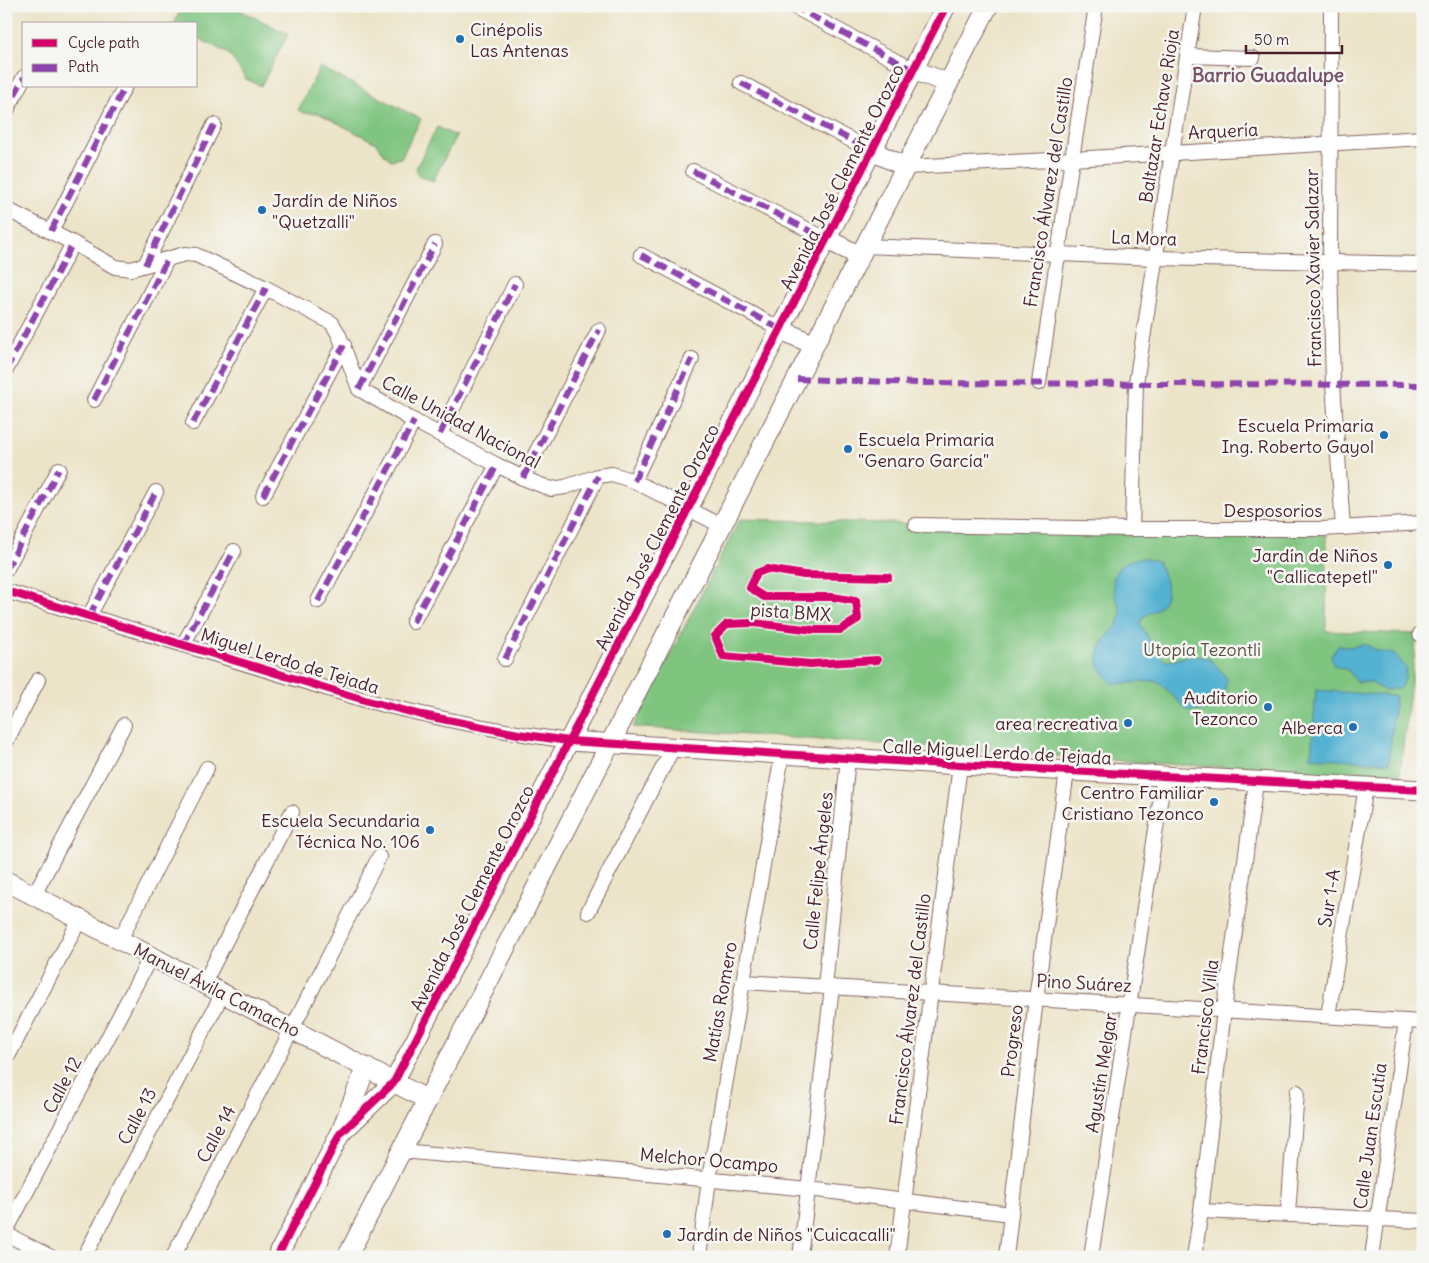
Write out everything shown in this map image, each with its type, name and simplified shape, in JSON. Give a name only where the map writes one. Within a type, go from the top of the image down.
[{"type":"street","points":[[794,6],[914,70],[948,83]]},
{"type":"street","name":"Avenida José Clemente Orozco","points":[[340,1134],[394,1082],[946,6]]},
{"type":"street","points":[[347,1257],[988,6]]},
{"type":"street","name":"Francisco Álvarez del Castillo","points":[[1039,383],[1096,6]]},
{"type":"street","name":"Baltazar Echave Rioja","points":[[1128,529],[1136,383],[1188,56],[1194,6]]},
{"type":"street","name":"Francisco Xavier Salazar","points":[[1330,6],[1330,262],[1333,384],[1343,528]]},
{"type":"street","points":[[1188,56],[1254,58]]},
{"type":"street","points":[[6,112],[22,81]]},
{"type":"street","points":[[741,83],[906,167]]},
{"type":"street","points":[[51,232],[124,88]]},
{"type":"street","points":[[145,265],[214,124]]},
{"type":"street","name":"Arquería","points":[[906,167],[1423,138]]},
{"type":"street","points":[[693,171],[826,239],[862,251]]},
{"type":"street","name":"Calle Unidad Nacional","points":[[6,209],[115,267],[131,269],[185,254],[196,255],[266,288],[332,323],[344,346],[359,389],[414,421],[523,478],[551,489],[612,474],[634,481],[722,526]]},
{"type":"street","points":[[6,370],[73,243]]},
{"type":"street","points":[[359,389],[435,244]]},
{"type":"street","name":"La Mora","points":[[862,251],[1058,253],[1156,258],[1423,264]]},
{"type":"street","points":[[641,255],[814,345]]},
{"type":"street","points":[[94,400],[168,260]]},
{"type":"street","points":[[440,434],[514,284]]},
{"type":"street","points":[[193,424],[266,288]]},
{"type":"street","points":[[523,478],[599,330]]},
{"type":"street","points":[[263,496],[344,346]]},
{"type":"street","points":[[634,481],[692,360]]},
{"type":"street","points":[[318,601],[414,421]]},
{"type":"street","points":[[414,622],[497,465]]},
{"type":"street","points":[[6,570],[59,469]]},
{"type":"street","points":[[505,659],[598,476]]},
{"type":"street","points":[[89,616],[156,492]]},
{"type":"street","name":"Desposorios","points":[[916,524],[1128,529],[1343,528],[1423,523]]},
{"type":"street","points":[[183,645],[234,550]]},
{"type":"street","name":"Miguel Lerdo de Tejada","points":[[6,591],[368,701],[422,715],[518,734],[569,741]]},
{"type":"street","points":[[6,742],[38,680]]},
{"type":"street","points":[[34,895],[124,725]]},
{"type":"street","name":"Calle Miguel Lerdo de Tejada","points":[[569,741],[674,746],[782,755],[1423,790]]},
{"type":"street","points":[[588,912],[674,746]]},
{"type":"street","name":"Matías Romero","points":[[699,1257],[709,1179],[782,755]]},
{"type":"street","name":"Calle Felipe Ángeles","points":[[800,1257],[809,1189],[848,758]]},
{"type":"street","name":"Francisco Álvarez del Castillo","points":[[896,1257],[960,765]]},
{"type":"street","points":[[120,940],[207,768]]},
{"type":"street","name":"Progreso","points":[[1006,1257],[1036,998],[1067,771]]},
{"type":"street","name":"Agustín Melgar","points":[[1091,1257],[1131,1004],[1164,776]]},
{"type":"street","name":"Francisco Villa","points":[[1194,1257],[1224,1010],[1256,782]]},
{"type":"street","name":"Sur 1-A","points":[[1328,1016],[1366,788]]},
{"type":"street","points":[[204,984],[292,812]]},
{"type":"street","name":"Calle 14","points":[[173,1257],[379,857]]},
{"type":"street","name":"Manuel Ávila Camacho","points":[[6,881],[428,1100]]},
{"type":"street","points":[[6,1060],[80,919]]},
{"type":"street","name":"Calle 12","points":[[6,1232],[151,956]]},
{"type":"street","name":"Pino Suárez","points":[[743,982],[1423,1022]]},
{"type":"street","name":"Calle 13","points":[[84,1257],[223,993]]},
{"type":"street","name":"Calle Juan Escutia","points":[[1372,1257],[1406,1021]]},
{"type":"street","points":[[277,1257],[340,1134],[366,1067]]},
{"type":"street","points":[[1288,1214],[1297,1092]]},
{"type":"street","name":"Melchor Ocampo","points":[[402,1150],[809,1189],[1011,1214]]},
{"type":"street","points":[[1201,1211],[1423,1221]]},
{"type":"street","points":[[6,1232],[51,1257]]},
{"type":"green space","points":[[182,6],[232,6],[288,34],[261,86],[246,79],[229,54],[198,38],[198,22],[175,22]]},
{"type":"green space","points":[[320,67],[421,119],[401,158],[391,160],[376,143],[318,113],[304,113],[298,110]]},
{"type":"green space","points":[[437,127],[456,136],[433,181],[418,175],[416,168]]},
{"type":"green space","name":"Utopía Tezontli","points":[[740,519],[1327,535],[1326,631],[1417,634],[1399,780],[633,727]]},
{"type":"water","points":[[1141,558],[1157,561],[1165,579],[1167,592],[1162,604],[1145,616],[1140,624],[1159,655],[1165,661],[1195,655],[1206,658],[1219,669],[1227,679],[1223,697],[1217,706],[1212,709],[1188,711],[1156,681],[1114,684],[1099,665],[1098,659],[1101,647],[1120,618],[1120,608],[1113,584],[1116,572],[1128,561]]},
{"type":"water","points":[[1365,644],[1378,651],[1394,654],[1406,667],[1405,680],[1400,688],[1385,691],[1370,682],[1357,682],[1348,670],[1334,666],[1331,656],[1338,646],[1351,647]]},
{"type":"water","name":"Alberca","points":[[1316,690],[1395,696],[1389,763],[1311,757]]},
{"type":"marked path","points":[[793,6],[913,70]]},
{"type":"marked path","points":[[6,112],[22,81]]},
{"type":"marked path","points":[[741,83],[872,151]]},
{"type":"marked path","points":[[51,231],[124,88]]},
{"type":"marked path","points":[[145,265],[214,125]]},
{"type":"marked path","points":[[693,171],[826,239]]},
{"type":"marked path","points":[[6,370],[73,243]]},
{"type":"marked path","points":[[359,389],[435,244]]},
{"type":"marked path","points":[[641,255],[780,329]]},
{"type":"marked path","points":[[94,400],[167,260]]},
{"type":"marked path","points":[[440,434],[515,284]]},
{"type":"marked path","points":[[193,423],[266,288]]},
{"type":"marked path","points":[[523,478],[599,330]]},
{"type":"marked path","points":[[263,496],[344,345]]},
{"type":"marked path","points":[[634,481],[692,359]]},
{"type":"marked path","points":[[797,379],[920,383],[1423,385]]},
{"type":"marked path","points":[[318,601],[414,421]]},
{"type":"marked path","points":[[413,622],[497,465]]},
{"type":"marked path","points":[[6,570],[59,469]]},
{"type":"marked path","points":[[505,659],[598,476]]},
{"type":"marked path","points":[[89,616],[156,492]]},
{"type":"marked path","points":[[183,645],[234,551]]},
{"type":"cycle path","points":[[277,1257],[340,1134],[394,1082],[946,6]]},
{"type":"cycle path","name":"pista BMX","points":[[877,660],[810,664],[723,656],[715,636],[727,624],[753,623],[814,630],[840,630],[858,619],[856,601],[833,597],[764,597],[750,588],[757,573],[767,569],[804,575],[888,577]]},
{"type":"cycle path","points":[[6,591],[368,701],[422,715],[518,734],[569,741],[960,765],[1423,790]]},
{"type":"place","name":"Cinépolis Las Antenas","points":[[460,39]]},
{"type":"place","name":"Jardín de Niños \"Quetzalli\"","points":[[262,210]]},
{"type":"place","name":"Escuela Primaria Ing. Roberto Gayol","points":[[1384,435]]},
{"type":"place","name":"Escuela Primaria \"Genaro García\"","points":[[848,449]]},
{"type":"place","name":"Jardín de Niños \"Callicatepetl\"","points":[[1388,565]]},
{"type":"place","name":"Auditorio Tezonco","points":[[1268,707]]},
{"type":"place","name":"area recreativa","points":[[1128,723]]},
{"type":"place","name":"Alberca","points":[[1353,727]]},
{"type":"place","name":"Centro Familiar Cristiano Tezonco","points":[[1214,802]]},
{"type":"place","name":"Escuela Secundaria Técnica No. 106","points":[[430,830]]},
{"type":"place","name":"Jardín de Niños \"Cuicacalli\"","points":[[667,1234]]},
{"type":"district","name":"Barrio Guadalupe","points":[[1268,75]]}]
